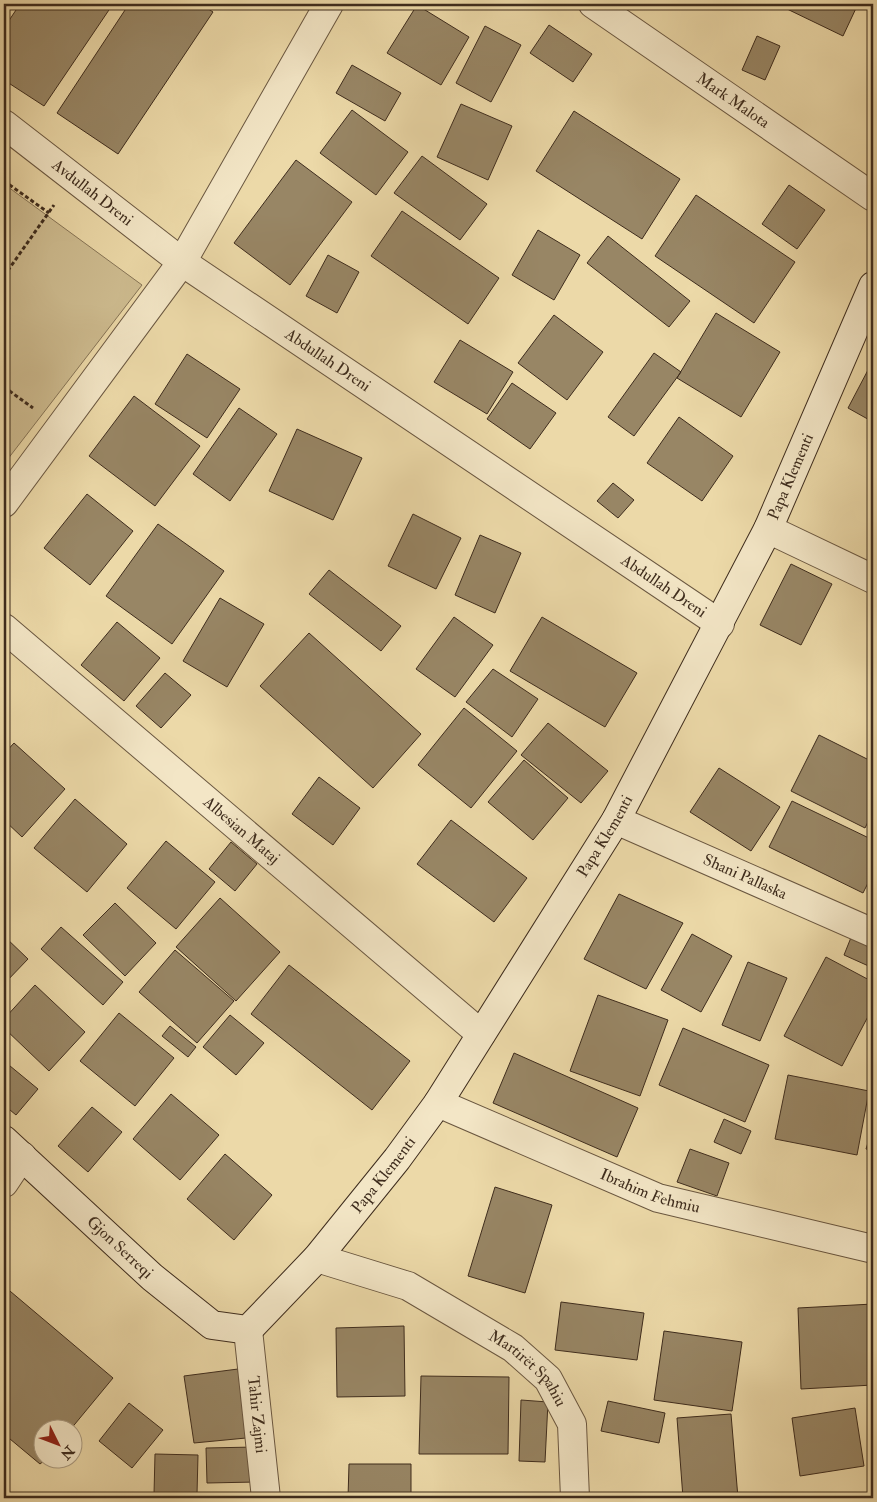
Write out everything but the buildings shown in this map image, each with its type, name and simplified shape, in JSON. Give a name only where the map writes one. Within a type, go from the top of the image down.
[{"type":"street","points":[[4,503],[182,262],[329,4]]},
{"type":"street","name":"Mark Malota","points":[[593,4],[873,197]]},
{"type":"street","name":"Avdullah Dreni","points":[[4,124],[182,262]]},
{"type":"street","name":"Abdullah Dreni","points":[[182,262],[720,624]]},
{"type":"street","name":"Papa Klementi","points":[[248,1330],[317,1258],[397,1159],[438,1102],[616,820],[768,529],[873,286]]},
{"type":"street","points":[[768,529],[873,579]]},
{"type":"street","name":"Albesian Mataj","points":[[4,628],[481,1034]]},
{"type":"street","name":"Shani Pallaska","points":[[616,820],[873,933]]},
{"type":"street","name":"Ibrahim Fehmiu","points":[[438,1102],[658,1198],[873,1249]]},
{"type":"street","points":[[4,1183],[13,1148]]},
{"type":"street","name":"Gjon Serreqi","points":[[13,1148],[152,1277],[212,1325],[248,1330]]},
{"type":"street","name":"Martirët Spahiu","points":[[317,1258],[408,1286],[513,1348],[548,1379],[572,1424],[575,1498]]},
{"type":"street","name":"Tahir Zajmi","points":[[248,1330],[266,1498]]},
{"type":"path","points":[[4,276],[74,178]]},
{"type":"path","points":[[4,180],[49,213]]},
{"type":"shaded area","points":[[4,184],[142,285],[4,464]]}]
